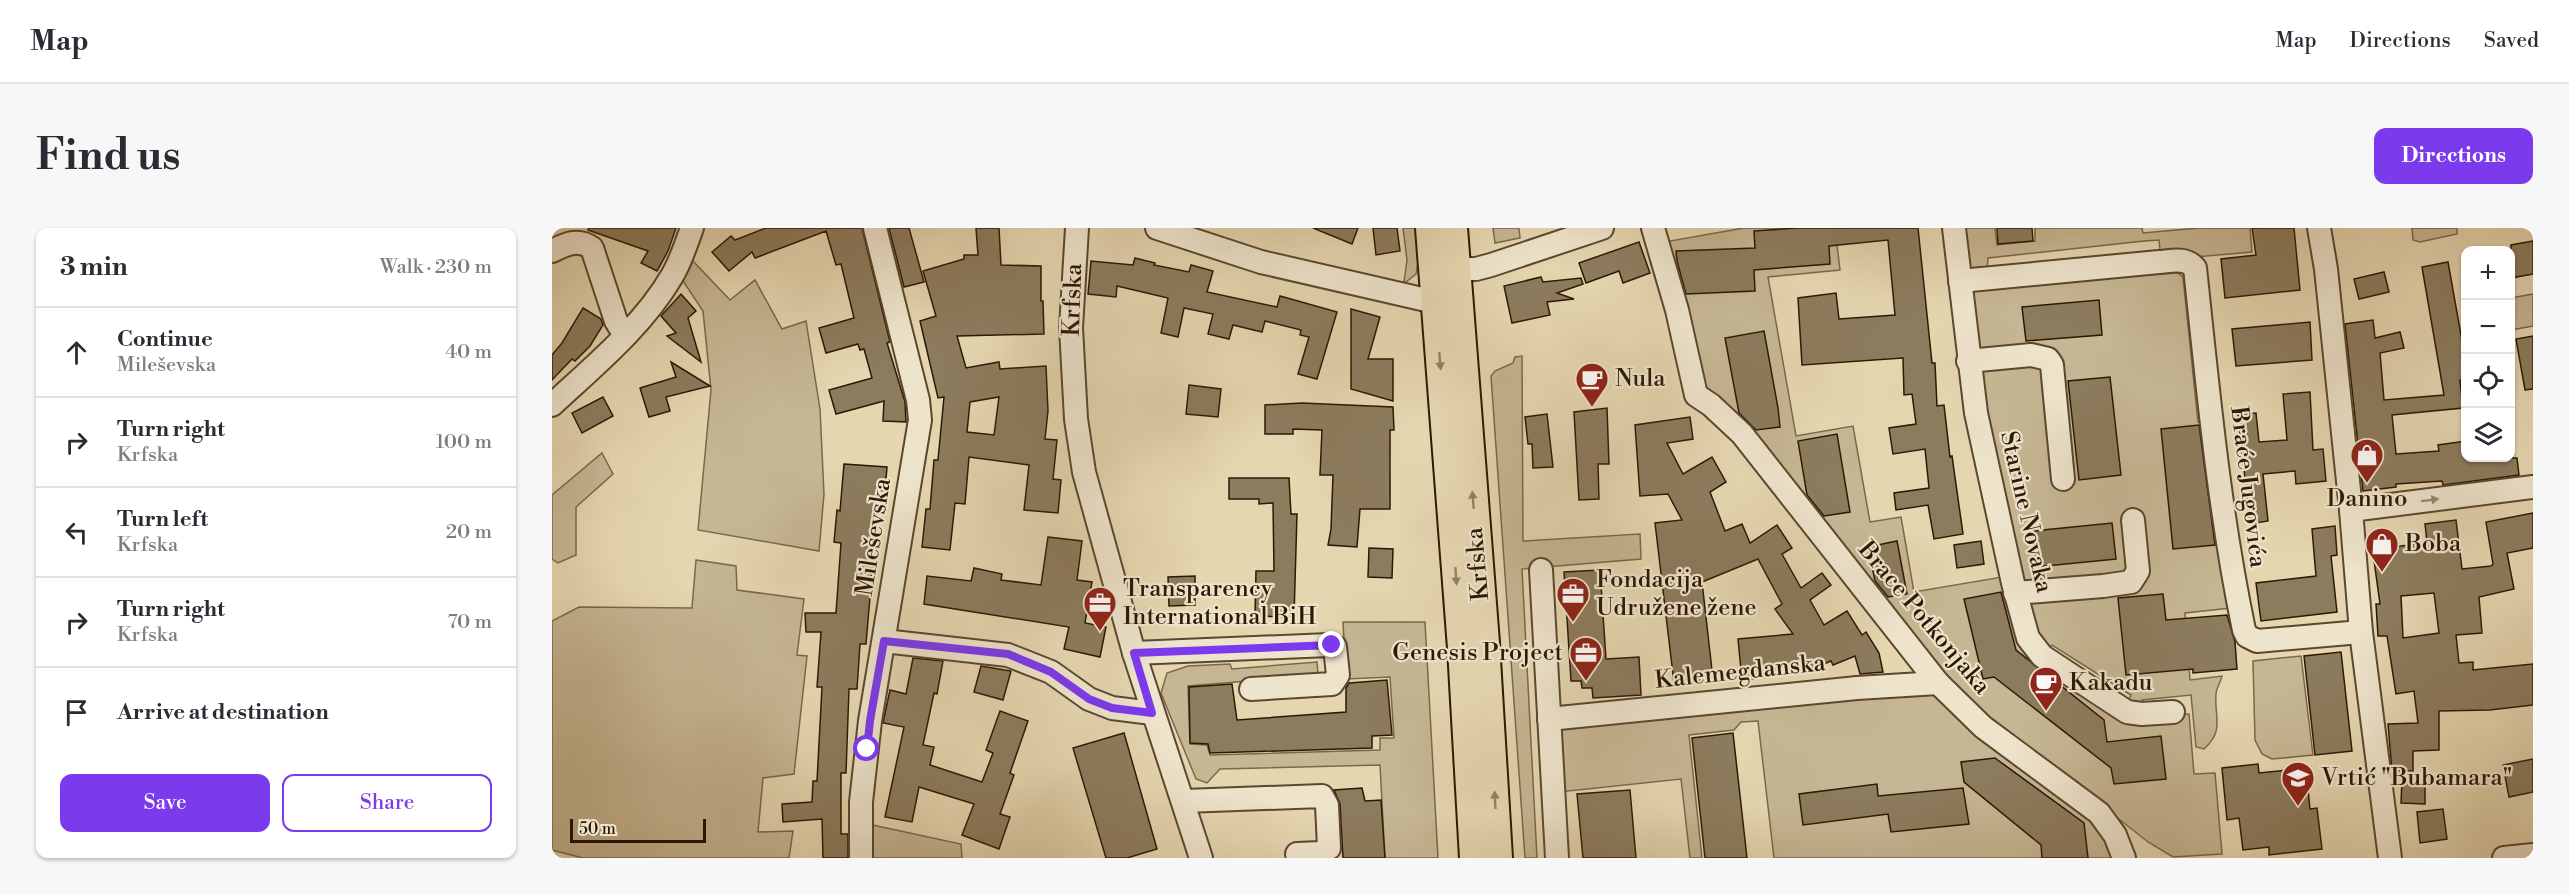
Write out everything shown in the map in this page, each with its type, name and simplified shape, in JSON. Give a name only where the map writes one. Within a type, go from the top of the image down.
[{"type":"main road","name":"Krfska","points":[[1438,234],[1456,269],[1486,655],[1498,858]]},
{"type":"main road","name":"Krfska","points":[[1438,234],[1435,302],[1462,648],[1474,858]]},
{"type":"street","points":[[552,405],[627,334],[673,275],[692,228]]},
{"type":"street","name":"Mileševska","points":[[861,858],[863,779],[870,721],[920,420],[918,400],[875,228]]},
{"type":"street","name":"Krfska","points":[[1077,228],[1071,328],[1076,419],[1084,472],[1152,713],[1184,801],[1201,858]]},
{"type":"street","points":[[1157,228],[1261,262],[1435,302]]},
{"type":"street","points":[[1456,269],[1476,269],[1491,265],[1602,228]]},
{"type":"street","name":"Brace Potkonjaka","points":[[1653,228],[1677,310],[1696,395],[1711,405],[1742,434],[1938,683],[1983,728],[2099,813],[2115,835],[2124,858]]},
{"type":"street","name":"Starine Novaka","points":[[1954,228],[1968,361],[1979,430],[2015,593],[2028,638],[2042,656],[2127,712],[2142,714],[2172,712]]},
{"type":"street","points":[[2319,228],[2326,269],[2361,632],[2390,858]]},
{"type":"street","points":[[1394,293],[1406,293],[1419,288],[1426,275],[1438,234]]},
{"type":"street","points":[[552,251],[564,245],[581,242],[592,248],[616,321],[627,334]]},
{"type":"street","name":"Braće Jugovića","points":[[1960,281],[2159,262],[2187,261],[2195,268],[2220,491],[2234,583],[2247,636],[2257,641],[2361,632]]},
{"type":"street","points":[[1968,361],[2031,355],[2048,359],[2052,365],[2063,479]]},
{"type":"street","points":[[2351,510],[2533,487]]},
{"type":"street","points":[[2015,593],[2131,582],[2138,571],[2133,520]]},
{"type":"street","points":[[1541,570],[1557,858]]},
{"type":"street","points":[[884,641],[1008,654],[1051,672],[1089,699],[1112,708],[1152,713]]},
{"type":"street","points":[[1134,653],[1329,645],[1336,650],[1338,675],[1332,684],[1251,689]]},
{"type":"street","name":"Kalemegdanska","points":[[1549,719],[1857,688],[1938,683]]},
{"type":"street","points":[[1184,801],[1322,796],[1327,805],[1329,848],[1322,853],[1297,854]]},
{"type":"street","points":[[2504,858],[2533,855]]},
{"type":"shaded area","points":[[1403,228],[1417,228],[1416,274],[1406,282],[1404,282],[1407,260]]},
{"type":"shaded area","points":[[1493,228],[1519,228],[1520,238],[1495,243]]},
{"type":"shaded area","points":[[1744,228],[1835,228],[1840,270],[1768,277],[1796,436],[1853,426],[1870,522],[1901,517],[1914,592],[2008,576],[2023,635],[2144,718],[2189,714],[2194,774],[2215,773],[2222,854],[2173,857],[2148,842],[2105,808],[1987,725],[1699,390],[1664,242]]},
{"type":"shaded area","points":[[1963,228],[1995,228],[1997,245],[2035,241],[2035,228],[2142,228],[2143,233],[2199,228],[2250,228],[2252,252],[2161,260],[2159,240],[2144,241],[1988,258],[1987,271],[1969,273]]},
{"type":"shaded area","points":[[2412,228],[2457,228],[2457,234],[2420,242],[2413,240]]},
{"type":"shaded area","points":[[693,261],[730,300],[755,280],[782,329],[806,321],[820,409],[824,494],[819,551],[698,530],[711,390],[703,311],[683,281]]},
{"type":"shaded area","points":[[2178,273],[2183,277],[2198,422],[2207,420],[2231,608],[2185,613],[2190,680],[2222,676],[2216,692],[2216,729],[2214,736],[2204,749],[2196,747],[2191,695],[2142,700],[2143,713],[2124,708],[2131,695],[2052,645],[2045,656],[2017,588],[1963,286]]},
{"type":"shaded area","points":[[2533,294],[2533,326],[2515,329],[2515,297]]},
{"type":"shaded area","points":[[1522,356],[1523,541],[1640,534],[1641,559],[1522,569],[1537,858],[1525,858],[1491,376],[1495,371],[1513,363],[1515,357]]},
{"type":"shaded area","points":[[602,453],[613,474],[576,507],[576,555],[558,563],[552,559],[552,495]]},
{"type":"shaded area","points":[[696,560],[736,566],[737,590],[804,599],[797,655],[807,656],[794,774],[763,778],[758,832],[793,831],[789,858],[583,858],[552,850],[552,621],[579,607],[692,608]]},
{"type":"shaded area","points":[[1343,622],[1425,622],[1438,858],[1385,858],[1380,765],[1220,769],[1207,783],[1196,779],[1161,693],[1167,673],[1188,666],[1230,664],[1232,669],[1317,662],[1318,675],[1188,686],[1190,744],[1207,745],[1210,755],[1380,750],[1380,738],[1394,738],[1390,677],[1346,679]]},
{"type":"shaded area","points":[[2301,656],[2313,755],[2272,759],[2262,754],[2255,740],[2253,661]]},
{"type":"shaded area","points":[[1936,687],[2097,816],[2116,858],[1774,858],[1758,721],[1741,722],[1734,730],[1689,735],[1702,858],[1690,858],[1681,779],[1559,792],[1556,725]]},
{"type":"shaded area","points":[[868,824],[961,844],[962,858],[869,858]]},
{"type":"building","points":[[589,228],[676,228],[668,251],[657,271],[641,263],[648,251],[588,230]]},
{"type":"building","points":[[766,228],[862,228],[890,342],[887,343],[905,402],[906,422],[883,421],[884,401],[836,414],[829,390],[872,378],[864,349],[860,350],[858,344],[826,353],[819,328],[854,318],[841,264],[836,265],[826,231],[755,258],[752,252],[729,271],[712,252],[731,236],[735,240]]},
{"type":"building","points":[[889,228],[909,228],[924,282],[904,287]]},
{"type":"building","points":[[976,228],[999,228],[1001,265],[1041,266],[1044,334],[957,336],[966,368],[999,362],[1000,369],[1046,366],[1048,411],[1045,439],[1057,440],[1053,479],[1061,480],[1058,513],[1024,510],[1029,465],[969,457],[965,504],[955,503],[950,550],[922,547],[926,509],[930,509],[934,460],[938,460],[944,397],[938,398],[920,321],[936,316],[923,271],[964,259],[964,255],[978,255]],"holes":[[[999,397],[994,435],[967,432],[970,402]]]},
{"type":"building","points":[[1313,228],[1358,228],[1352,244]]},
{"type":"building","points":[[1373,228],[1397,228],[1400,251],[1376,255]]},
{"type":"building","points":[[1796,228],[1918,228],[1932,363],[1935,363],[1937,406],[1944,405],[1963,534],[1934,539],[1928,505],[1896,510],[1894,493],[1929,488],[1925,449],[1893,454],[1889,428],[1916,424],[1912,394],[1904,395],[1903,358],[1802,365],[1798,298],[1836,293],[1839,319],[1895,315],[1888,240],[1829,246],[1830,264],[1754,270],[1755,291],[1686,294],[1676,251],[1755,248],[1754,231]]},
{"type":"building","points":[[1997,228],[2032,228],[2033,241],[1998,244]]},
{"type":"building","points":[[2252,228],[2294,228],[2300,290],[2225,298],[2221,259],[2256,255]]},
{"type":"building","points":[[2533,241],[2533,274],[2515,277],[2515,246],[2511,245]]},
{"type":"building","points":[[1639,242],[1650,273],[1623,283],[1619,271],[1586,283],[1579,263]]},
{"type":"building","points":[[1135,258],[1155,263],[1154,265],[1189,272],[1191,265],[1213,271],[1207,292],[1277,307],[1280,296],[1337,312],[1317,379],[1298,374],[1309,337],[1300,335],[1301,330],[1265,321],[1262,332],[1233,325],[1229,339],[1208,334],[1213,314],[1184,308],[1178,337],[1161,333],[1168,298],[1117,286],[1116,297],[1088,294],[1091,261],[1133,265]]},
{"type":"building","points":[[2448,262],[2461,335],[2461,408],[2392,415],[2396,454],[2439,451],[2438,445],[2461,442],[2461,462],[2515,462],[2517,458],[2519,475],[2443,485],[2442,481],[2396,484],[2396,487],[2363,491],[2345,324],[2373,320],[2375,338],[2400,332],[2404,348],[2380,353],[2384,400],[2444,395],[2422,267]]},
{"type":"building","points":[[2384,272],[2389,292],[2359,299],[2354,279]]},
{"type":"building","points":[[1541,277],[1543,282],[1581,278],[1583,284],[1557,293],[1574,299],[1547,302],[1550,315],[1512,323],[1504,286]]},
{"type":"building","points":[[681,294],[696,311],[688,318],[701,362],[667,336],[676,333],[661,316]]},
{"type":"building","points":[[2099,300],[2102,335],[2026,341],[2022,307]]},
{"type":"building","points":[[583,308],[601,319],[603,325],[590,346],[575,361],[572,359],[552,380],[552,355]]},
{"type":"building","points":[[1351,309],[1380,317],[1368,359],[1393,359],[1393,401],[1351,389]]},
{"type":"building","points":[[2310,322],[2312,360],[2236,366],[2232,329]]},
{"type":"building","points":[[1764,331],[1780,427],[1756,430],[1739,413],[1725,338]]},
{"type":"building","points":[[2533,336],[2533,389],[2525,390],[2516,339]]},
{"type":"building","points":[[671,362],[710,386],[666,397],[670,411],[649,417],[640,388],[676,377]]},
{"type":"building","points":[[2110,377],[2121,475],[2079,480],[2068,381]]},
{"type":"building","points":[[1189,385],[1221,389],[1218,417],[1186,414]]},
{"type":"building","points":[[2310,392],[2313,450],[2323,449],[2326,481],[2296,484],[2295,471],[2263,474],[2268,521],[2250,524],[2238,415],[2256,413],[2259,442],[2287,440],[2283,394]]},
{"type":"building","points":[[603,397],[613,416],[582,433],[572,413]]},
{"type":"building","points":[[1302,403],[1393,407],[1394,430],[1390,430],[1390,509],[1360,509],[1357,547],[1328,545],[1331,529],[1333,475],[1320,475],[1322,430],[1293,429],[1293,434],[1265,434],[1265,405]]},
{"type":"building","points":[[1607,408],[1609,464],[1598,464],[1599,499],[1579,500],[1574,412]]},
{"type":"building","points":[[1547,414],[1553,467],[1533,468],[1532,444],[1528,444],[1525,417]]},
{"type":"building","points":[[1690,417],[1693,439],[1667,443],[1683,474],[1712,457],[1726,482],[1710,492],[1725,531],[1742,524],[1750,543],[1777,525],[1792,548],[1782,554],[1801,588],[1822,573],[1831,585],[1810,600],[1824,625],[1847,611],[1862,635],[1866,632],[1879,653],[1883,672],[1860,674],[1855,656],[1833,665],[1831,661],[1807,671],[1769,673],[1769,677],[1742,680],[1738,639],[1793,634],[1775,609],[1782,604],[1758,559],[1702,582],[1713,679],[1674,683],[1655,523],[1682,520],[1668,494],[1640,496],[1635,425]]},
{"type":"building","points":[[2199,425],[2215,545],[2173,549],[2161,429]]},
{"type":"building","points":[[1837,434],[1850,512],[1824,516],[1807,495],[1798,441]]},
{"type":"building","points":[[844,464],[887,467],[885,491],[878,490],[866,644],[860,644],[857,689],[849,689],[846,773],[841,773],[841,834],[848,834],[848,858],[823,858],[822,819],[783,822],[782,804],[812,802],[813,781],[817,781],[822,687],[817,687],[821,632],[806,632],[805,613],[836,613],[841,543],[834,542],[837,510],[840,511]]},
{"type":"building","points":[[1229,478],[1289,478],[1291,514],[1297,514],[1294,617],[1255,616],[1256,571],[1274,571],[1273,503],[1259,504],[1259,499],[1229,499]]},
{"type":"building","points":[[2533,513],[2533,548],[2507,553],[2514,589],[2479,597],[2482,633],[2456,635],[2459,663],[2473,662],[2473,670],[2533,664],[2533,705],[2490,710],[2439,711],[2439,750],[2413,751],[2413,771],[2392,771],[2388,724],[2418,723],[2414,691],[2396,694],[2387,636],[2378,636],[2376,604],[2380,604],[2371,539],[2394,536],[2395,547],[2427,542],[2425,524],[2456,520],[2462,569],[2491,566],[2493,564],[2486,522]],"holes":[[[2434,593],[2439,633],[2403,638],[2401,596]]]},
{"type":"building","points":[[2112,523],[2116,559],[2036,567],[2033,531]]},
{"type":"building","points":[[2335,526],[2337,555],[2331,556],[2337,612],[2261,621],[2256,583],[2316,576],[2312,529]]},
{"type":"building","points":[[1048,537],[1082,541],[1077,580],[1092,582],[1085,623],[1106,627],[1100,657],[1064,649],[1069,627],[924,604],[927,576],[971,581],[974,568],[1002,574],[1001,580],[1041,585]]},
{"type":"building","points":[[1897,541],[1907,594],[1888,597],[1875,581],[1868,547]]},
{"type":"building","points":[[1981,541],[1984,564],[1957,568],[1954,545]]},
{"type":"building","points":[[1369,548],[1393,549],[1392,578],[1368,577]]},
{"type":"building","points":[[1600,570],[1606,659],[1639,657],[1641,695],[1593,698],[1592,688],[1582,688],[1581,681],[1571,681],[1564,572]]},
{"type":"building","points":[[1195,576],[1195,605],[1169,606],[1168,577]]},
{"type":"building","points":[[2001,592],[2016,650],[2104,720],[2107,742],[2161,736],[2166,779],[2114,784],[2111,768],[1994,677],[1983,679],[1964,599]]},
{"type":"building","points":[[2163,594],[2166,620],[2227,615],[2235,642],[2237,669],[2193,673],[2193,669],[2126,675],[2118,598]]},
{"type":"building","points":[[2341,652],[2352,751],[2315,755],[2304,656]]},
{"type":"building","points":[[913,658],[943,661],[937,694],[934,693],[923,745],[934,747],[930,765],[982,782],[993,753],[986,750],[1000,711],[1028,721],[1010,773],[1014,775],[1000,814],[1010,817],[999,849],[962,835],[974,804],[919,787],[912,822],[885,817],[904,727],[883,723],[890,690],[906,694]]},
{"type":"building","points":[[981,666],[1011,671],[1003,700],[974,692]]},
{"type":"building","points":[[1387,680],[1392,735],[1372,736],[1372,748],[1210,753],[1208,744],[1190,743],[1189,687],[1232,684],[1237,720],[1346,712],[1346,688],[1349,683]]},
{"type":"building","points":[[1124,733],[1157,849],[1127,858],[1106,858],[1073,748]]},
{"type":"building","points":[[1733,733],[1747,858],[1705,858],[1692,738]]},
{"type":"building","points":[[1995,758],[2084,823],[2088,858],[2042,858],[2041,845],[1964,782],[1961,762]]},
{"type":"building","points":[[2533,759],[2533,792],[2509,797],[2503,765]]},
{"type":"building","points":[[2258,764],[2259,773],[2306,768],[2310,809],[2317,808],[2322,849],[2269,855],[2269,847],[2243,850],[2239,818],[2227,820],[2222,768]]},
{"type":"building","points":[[2402,779],[2425,779],[2425,804],[2401,803]]},
{"type":"building","points":[[1877,784],[1878,796],[1963,788],[1969,824],[1891,832],[1888,814],[1803,825],[1799,794]]},
{"type":"building","points":[[1362,788],[1365,801],[1381,800],[1385,858],[1343,858],[1340,804],[1334,790]]},
{"type":"building","points":[[1630,790],[1636,858],[1583,858],[1577,794]]},
{"type":"building","points":[[2443,809],[2447,839],[2420,843],[2417,812]]},
{"type":"place","name":"Nula","points":[[1592,408]]},
{"type":"place","name":"Danino","points":[[2367,484]]},
{"type":"place","name":"Boba","points":[[2382,573]]},
{"type":"place","name":"Fondacija Udružene žene","points":[[1573,623]]},
{"type":"place","name":"Transparency International BiH","points":[[1100,632]]},
{"type":"place","name":"Genesis Project","points":[[1586,682]]},
{"type":"place","name":"Kakadu","points":[[2046,712]]},
{"type":"place","name":"Vrtić \"Bubamara\"","points":[[2298,807]]},
{"type":"route","points":[[867,749],[884,641],[1008,654],[1051,672],[1077,693],[1089,699],[1112,708],[1152,713],[1134,653],[1332,645]]}]
